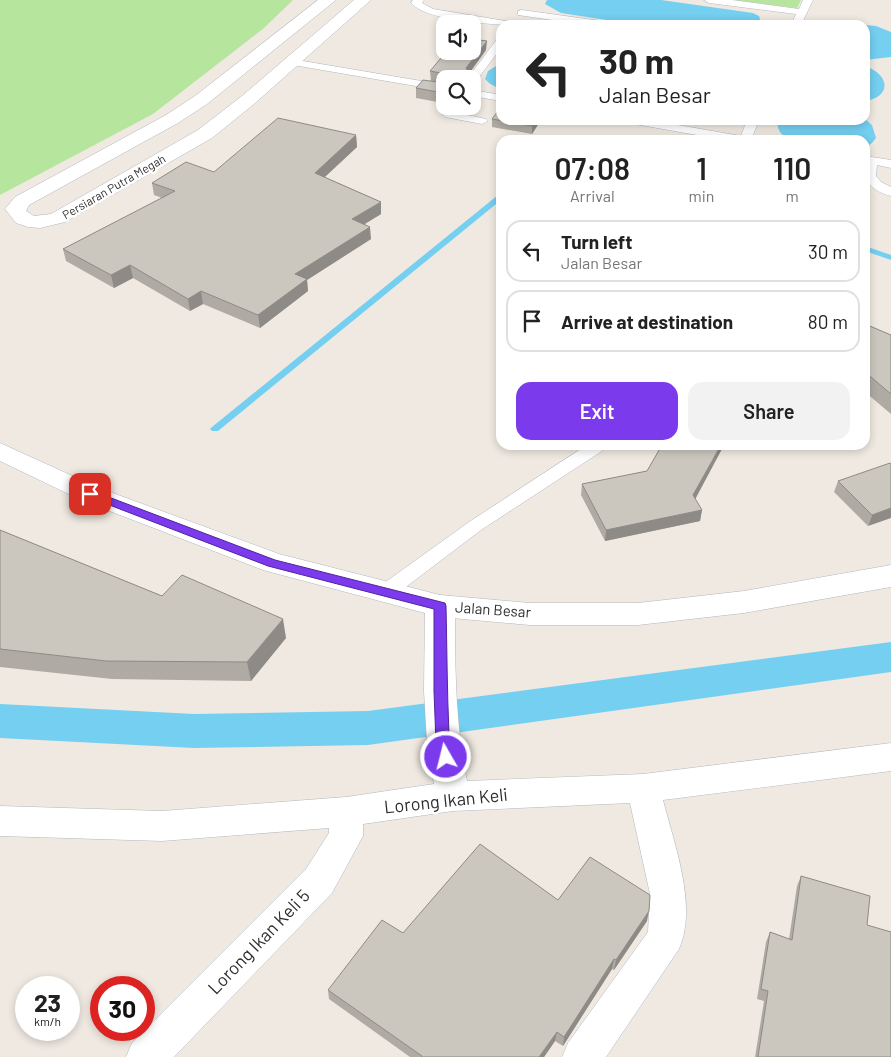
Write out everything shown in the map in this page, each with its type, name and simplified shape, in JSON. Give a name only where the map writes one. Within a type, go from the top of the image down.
[{"type":"street","name":"Persiaran Putra Megah","points":[[328,0],[201,100],[172,119],[22,201],[15,209],[18,216],[25,221],[41,223],[58,218],[205,134],[248,100],[363,0]]},
{"type":"street","name":"Jalan Besar","points":[[0,451],[90,494],[273,563],[440,606],[530,614],[638,614],[744,602],[891,576]]},
{"type":"street","points":[[440,606],[440,691],[443,743],[453,796]]},
{"type":"street","name":"Lorong Ikan Keli","points":[[0,821],[162,826],[346,812],[453,796],[643,788],[890,761]]},
{"type":"street","points":[[582,1057],[666,936],[668,894],[643,788]]},
{"type":"street","name":"Lorong Ikan Keli 5","points":[[146,1057],[319,881],[346,836],[346,812]]},
{"type":"lane","points":[[419,0],[416,3],[420,8],[431,12],[496,22]]},
{"type":"lane","points":[[709,0],[802,12]]},
{"type":"lane","points":[[798,20],[808,0]]},
{"type":"lane","points":[[516,20],[524,9],[582,20]]},
{"type":"lane","points":[[480,70],[496,51]]},
{"type":"lane","points":[[291,62],[436,86]]},
{"type":"lane","points":[[481,95],[496,97]]},
{"type":"lane","points":[[454,115],[482,121]]},
{"type":"lane","points":[[657,125],[716,135]]},
{"type":"lane","points":[[870,161],[891,164]]},
{"type":"lane","points":[[870,176],[877,186],[891,192]]},
{"type":"lane","points":[[387,591],[475,526],[591,450]]},
{"type":"green space","points":[[0,0],[293,0],[264,28],[153,114],[0,195]]},
{"type":"green space","points":[[730,0],[801,0],[797,8]]},
{"type":"water","points":[[547,0],[661,0],[753,13],[759,16],[760,19],[606,20],[561,13],[545,4]]},
{"type":"water","points":[[870,25],[891,32],[891,57],[870,59]]},
{"type":"water","points":[[496,66],[496,87],[485,79],[488,71]]},
{"type":"water","points":[[870,68],[880,75],[884,85],[883,91],[874,99],[870,100]]},
{"type":"water","points":[[870,123],[876,138],[870,144],[870,135],[782,135],[778,126],[870,125]]},
{"type":"building","points":[[481,40],[487,41],[481,49]]},
{"type":"building","points":[[439,60],[472,60],[466,68],[467,70],[430,71]]},
{"type":"building","points":[[423,80],[436,82],[436,92],[416,88]]},
{"type":"building","points":[[278,118],[356,135],[315,173],[381,202],[352,219],[370,227],[295,274],[307,279],[258,315],[201,291],[188,299],[130,265],[111,275],[63,249],[175,191],[152,183],[186,162],[214,172]]},
{"type":"building","points":[[870,326],[891,335],[891,394],[870,376]]},
{"type":"building","points":[[659,450],[718,450],[693,495],[702,510],[606,530],[582,484],[647,471]]},
{"type":"building","points":[[890,463],[891,508],[872,515],[838,481]]},
{"type":"building","points":[[0,530],[162,596],[182,575],[283,619],[247,662],[106,661],[0,649]]},
{"type":"building","points":[[480,844],[558,900],[590,857],[650,895],[649,911],[616,960],[614,959],[564,1037],[557,1032],[539,1057],[421,1057],[328,990],[382,920],[403,933]]},
{"type":"building","points":[[801,876],[870,896],[867,925],[891,932],[891,1057],[758,1057],[768,991],[761,989],[770,932],[792,940]]},
{"type":"waterway","points":[[215,429],[496,201]]},
{"type":"waterway","points":[[870,250],[891,258]]},
{"type":"waterway","points":[[0,721],[194,731],[368,728],[891,657]]},
{"type":"route","points":[[90,494],[273,563],[440,606],[440,691],[443,743],[446,757]]}]
